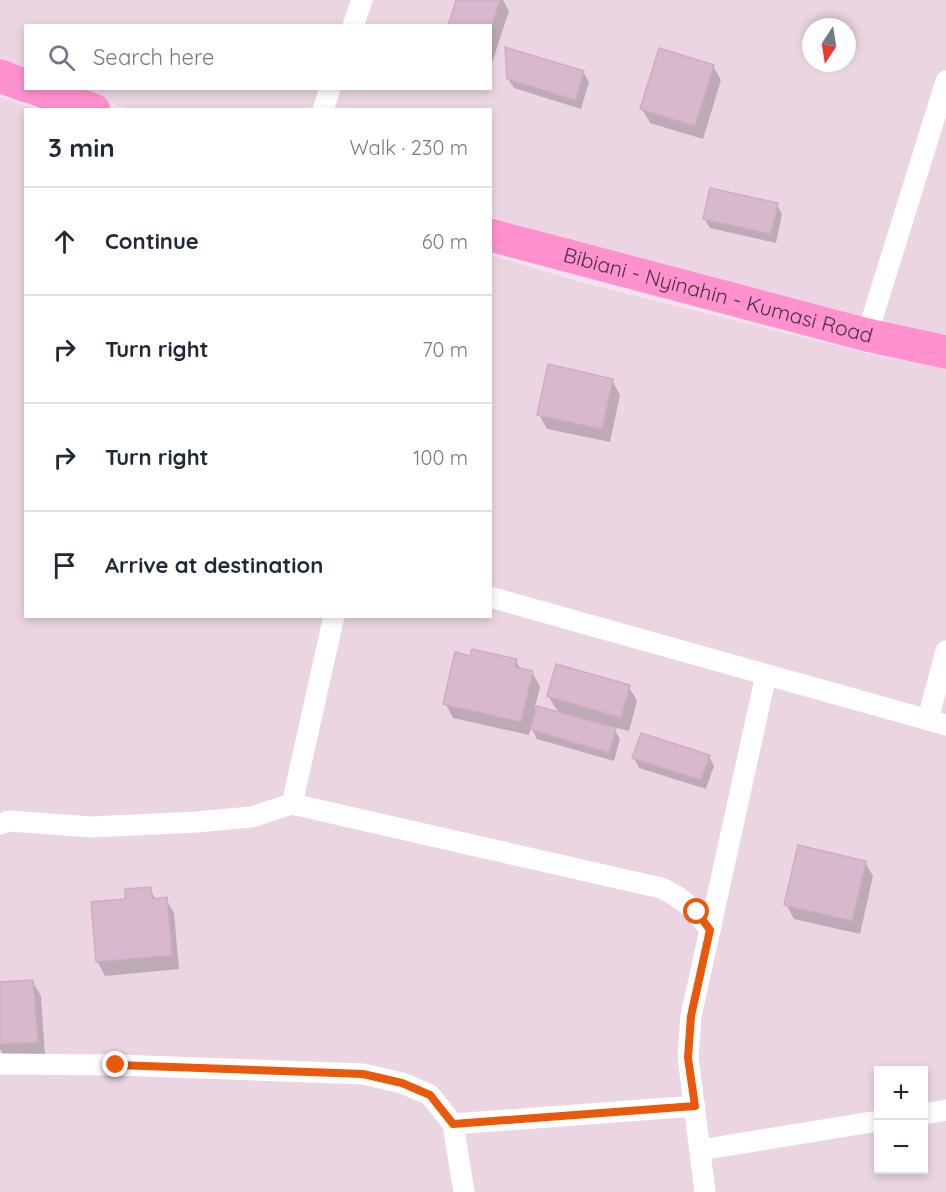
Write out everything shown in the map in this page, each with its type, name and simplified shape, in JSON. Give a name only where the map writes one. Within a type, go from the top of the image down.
[{"type":"main road","points":[[0,76],[24,85]]},
{"type":"main road","points":[[39,90],[89,108]]},
{"type":"main road","name":"Bibiani - Nyinahin - Kumasi Road","points":[[492,236],[867,335],[946,352]]},
{"type":"street","points":[[354,24],[362,0]]},
{"type":"street","points":[[867,335],[946,81]]},
{"type":"street","points":[[324,108],[329,90]]},
{"type":"street","points":[[492,598],[937,722],[946,651]]},
{"type":"street","points":[[292,804],[334,618]]},
{"type":"street","points":[[705,1192],[688,1058],[691,1016],[766,675]]},
{"type":"street","points":[[0,824],[9,821],[91,827],[197,822],[251,817],[292,804],[660,888],[674,894],[697,912],[710,930]]},
{"type":"street","points":[[0,1064],[116,1065],[363,1074],[402,1083],[430,1095],[453,1124],[464,1192]]},
{"type":"street","points":[[453,1124],[695,1106]]},
{"type":"street","points":[[928,1113],[946,1110]]},
{"type":"street","points":[[700,1150],[874,1122]]},
{"type":"shaded area","points":[[0,0],[946,0],[946,339],[614,253],[492,217],[492,108],[126,108],[73,90],[492,90],[492,24],[24,24],[24,73],[0,63]]},
{"type":"shaded area","points":[[0,97],[33,108],[24,108],[24,618],[492,618],[492,255],[580,282],[877,356],[946,367],[946,1192],[0,1192]]},
{"type":"building","points":[[456,0],[500,0],[492,24],[449,24]]},
{"type":"building","points":[[505,47],[584,71],[576,100],[507,79]]},
{"type":"building","points":[[659,48],[714,65],[695,126],[640,109]]},
{"type":"building","points":[[710,188],[778,203],[771,234],[703,219]]},
{"type":"building","points":[[548,364],[613,379],[602,429],[537,415]]},
{"type":"building","points":[[472,649],[517,659],[515,667],[533,671],[521,722],[443,704],[455,652],[470,656]]},
{"type":"building","points":[[556,664],[630,685],[621,718],[547,696]]},
{"type":"building","points":[[537,706],[616,728],[609,753],[530,729]]},
{"type":"building","points":[[641,733],[710,755],[701,780],[632,758]]},
{"type":"building","points":[[798,845],[866,861],[852,921],[784,905]]},
{"type":"building","points":[[151,887],[152,899],[167,897],[172,955],[96,962],[91,902],[125,899],[125,889]]},
{"type":"building","points":[[33,980],[38,1042],[0,1044],[0,982]]},
{"type":"route","points":[[116,1065],[363,1074],[402,1083],[430,1095],[453,1124],[695,1106],[688,1058],[691,1016],[710,930],[697,912]]}]
